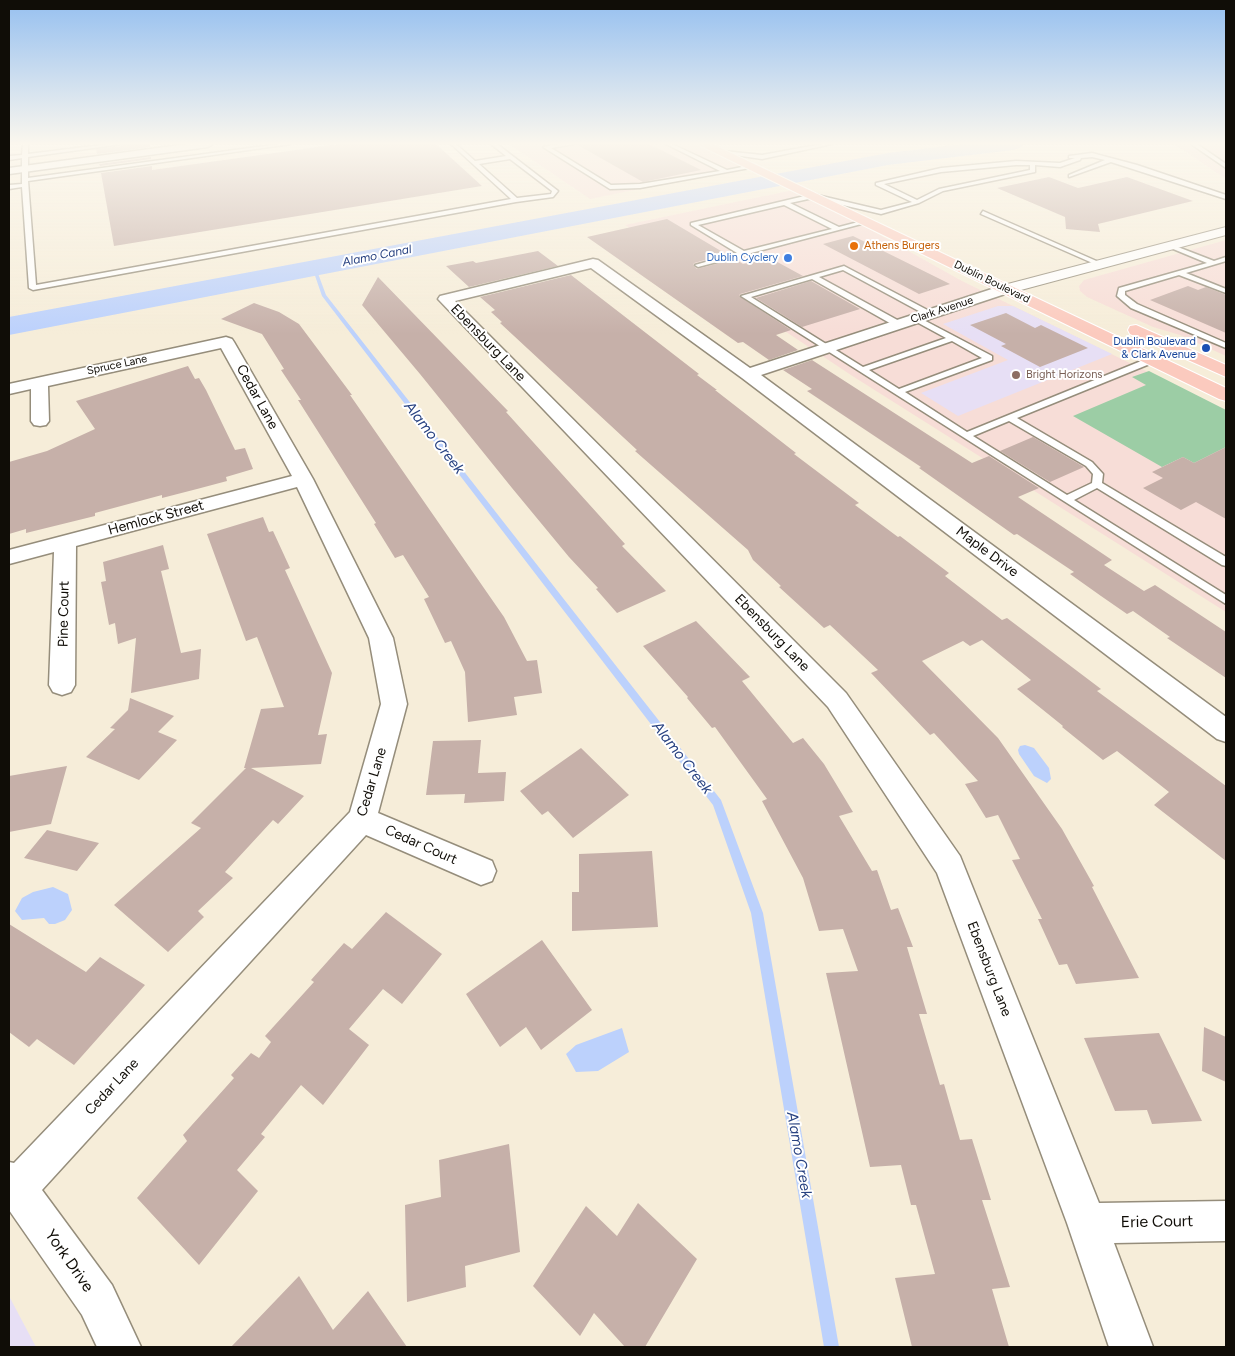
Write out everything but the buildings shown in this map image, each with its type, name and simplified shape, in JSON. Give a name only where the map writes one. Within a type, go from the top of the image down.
[{"type":"main road","name":"Dublin Boulevard","points":[[836,207],[866,222],[1010,281],[1154,359],[1226,395]]},
{"type":"main road","points":[[872,207],[899,220]]},
{"type":"main road","name":"Dublin Boulevard","points":[[1033,282],[1056,293]]},
{"type":"main road","points":[[1123,324],[1226,372]]},
{"type":"street","name":"Clark Avenue","points":[[748,374],[923,316],[1010,281],[1033,282],[1226,230]]},
{"type":"street","name":"Ebensburg Lane","points":[[748,374],[592,263],[446,299],[837,700],[949,866],[1087,1223],[1131,1347]]},
{"type":"street","name":"Spruce Lane","points":[[9,389],[226,342]]},
{"type":"street","name":"Cedar Lane","points":[[12,1189],[362,819],[394,704],[381,638],[303,479],[226,342]]},
{"type":"street","name":"Maple Drive","points":[[748,374],[1226,730]]},
{"type":"street","points":[[39,382],[40,421]]},
{"type":"street","name":"Hemlock Street","points":[[9,557],[303,479]]},
{"type":"street","name":"Pine Court","points":[[62,685],[65,542]]},
{"type":"street","name":"Cedar Court","points":[[362,819],[480,871]]},
{"type":"street","name":"York Drive","points":[[12,1189],[97,1300],[118,1347]]},
{"type":"street","name":"Erie Court","points":[[1087,1223],[1226,1221]]},
{"type":"lane","points":[[28,207],[33,288],[476,207]]},
{"type":"lane","points":[[742,253],[693,224],[766,207]]},
{"type":"lane","points":[[794,207],[838,229]]},
{"type":"lane","points":[[865,207],[878,210],[898,207]]},
{"type":"lane","points":[[983,213],[1099,264]]},
{"type":"lane","points":[[698,265],[866,222]]},
{"type":"lane","points":[[1168,245],[1214,263]]},
{"type":"lane","points":[[1226,259],[1122,290],[1122,296],[1134,306],[1226,346]]},
{"type":"lane","points":[[898,392],[989,358],[952,338],[923,316],[844,268],[745,296],[1226,600]]},
{"type":"lane","points":[[1180,273],[1226,291]]},
{"type":"lane","points":[[813,277],[898,324]]},
{"type":"lane","points":[[862,370],[952,338]]},
{"type":"lane","points":[[966,436],[1154,359]]},
{"type":"lane","points":[[1010,418],[1089,464],[1098,474],[1097,484]]},
{"type":"lane","points":[[1067,499],[1097,484]]},
{"type":"lane","points":[[1097,484],[1226,562]]},
{"type":"shaded area","points":[[710,207],[831,207],[962,281],[1226,410],[1226,612],[854,377],[625,225]]},
{"type":"shaded area","points":[[1226,240],[1226,356],[1180,335],[1153,327],[1087,297],[1080,291],[1079,286],[1084,280]]},
{"type":"shaded area","name":"Bright Horizons","points":[[998,306],[1013,306],[1112,354],[958,416],[921,393],[1008,360],[943,324]]},
{"type":"shaded area","points":[[9,1296],[36,1347],[9,1347]]},
{"type":"green space","points":[[1149,371],[1226,410],[1226,447],[1194,463],[1183,457],[1162,467],[1073,416],[1146,385],[1132,377]]},
{"type":"water","points":[[1025,745],[1034,748],[1049,768],[1051,779],[1047,783],[1034,776],[1019,754],[1020,746]]},
{"type":"water","points":[[53,887],[68,894],[72,910],[65,920],[49,924],[44,918],[22,920],[15,911],[22,898],[33,892]]},
{"type":"water","points":[[622,1028],[629,1052],[598,1071],[576,1072],[566,1054],[576,1045]]},
{"type":"waterway","name":"Alamo Canal","points":[[9,326],[634,207]]},
{"type":"waterway","name":"Alamo Creek","points":[[314,268],[324,295],[717,803],[757,913],[832,1347]]},
{"type":"place","name":"Athens Burgers","points":[[854,246]]},
{"type":"place","name":"Dublin Cyclery","points":[[788,258]]},
{"type":"place","name":"Dublin Boulevard & Clark Avenue","points":[[1206,348]]},
{"type":"place","name":"Bright Horizons","points":[[1016,375]]}]
